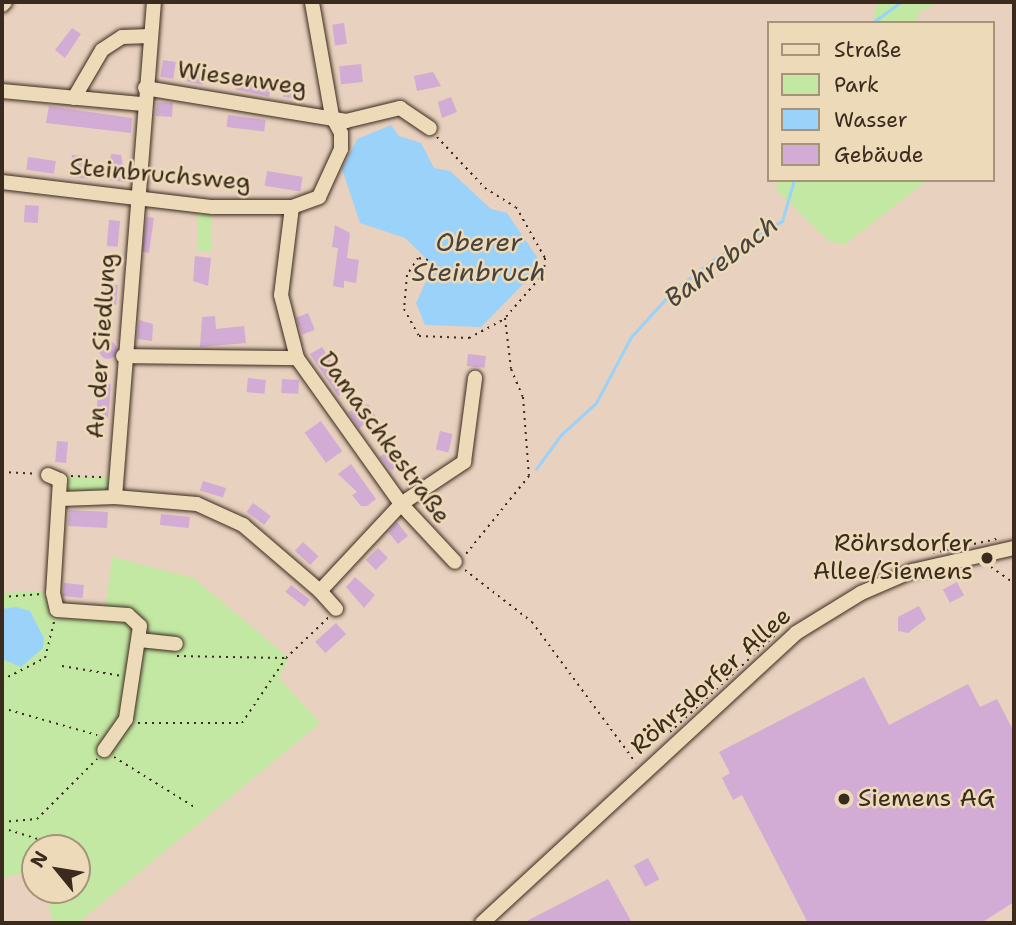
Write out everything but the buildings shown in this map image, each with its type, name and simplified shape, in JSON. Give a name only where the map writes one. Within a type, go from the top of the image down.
[{"type":"street","name":"An der Siedlung","points":[[115,496],[135,198],[154,2]]},
{"type":"street","name":"Steinbruchsweg","points":[[2,182],[213,207],[292,206],[319,197],[341,149],[332,116],[312,2]]},
{"type":"street","points":[[74,98],[102,50],[122,37],[150,36]]},
{"type":"street","name":"Wiesenweg","points":[[145,88],[332,116],[346,121],[391,107],[412,111],[430,128]]},
{"type":"street","points":[[2,90],[143,104]]},
{"type":"street","name":"Damaschkestraße","points":[[292,206],[281,295],[297,358],[401,504],[456,563]]},
{"type":"street","points":[[123,356],[297,358]]},
{"type":"street","points":[[320,591],[401,504],[464,462],[475,379]]},
{"type":"street","points":[[52,475],[61,499],[53,593],[57,610],[136,617],[139,640],[133,678],[123,723],[108,745]]},
{"type":"street","points":[[61,499],[115,496],[214,510],[243,525],[337,609]]},
{"type":"street","name":"Röhrsdorfer Allee","points":[[482,923],[761,661],[818,617],[912,572],[1014,548]]},
{"type":"street","points":[[139,640],[176,644]]},
{"type":"path","points":[[428,260],[418,258],[407,275],[404,309],[419,337],[469,338],[505,318],[544,273],[545,258],[516,207],[485,188],[430,128]]},
{"type":"path","points":[[505,318],[511,369],[523,397],[529,476],[456,563],[532,622],[643,773]]},
{"type":"path","points":[[2,472],[116,478]]},
{"type":"path","points":[[999,560],[984,563],[1014,583]]},
{"type":"path","points":[[2,597],[53,593]]},
{"type":"path","points":[[123,723],[242,723],[286,658],[337,609]]},
{"type":"path","points":[[2,680],[45,658],[57,610]]},
{"type":"path","points":[[176,644],[174,656],[286,658]]},
{"type":"path","points":[[62,666],[133,678]]},
{"type":"path","points":[[2,706],[108,745],[196,808]]},
{"type":"path","points":[[2,822],[37,818],[86,773],[108,745]]},
{"type":"path","points":[[2,828],[22,834]]},
{"type":"green space","points":[[939,2],[918,13],[916,21],[872,21],[877,3]]},
{"type":"green space","points":[[778,182],[925,182],[844,245],[829,241],[776,190]]},
{"type":"green space","points":[[197,210],[212,210],[212,252],[197,252]]},
{"type":"green space","points":[[56,476],[116,478],[115,497],[68,496]]},
{"type":"green space","points":[[112,557],[194,578],[289,658],[279,678],[320,723],[78,923],[53,923],[48,904],[91,904],[91,834],[21,834],[21,873],[2,878],[2,659],[21,667],[16,607],[2,609],[2,593],[43,591],[55,612],[105,613]]},
{"type":"water","name":"Oberer Steinbruch","points":[[391,125],[399,136],[421,143],[434,168],[450,171],[491,209],[507,213],[537,257],[537,270],[481,327],[425,325],[416,303],[430,273],[428,260],[405,238],[360,223],[342,169],[357,139]]},
{"type":"water","points":[[16,607],[30,611],[44,638],[43,648],[21,667],[2,659],[2,609]]},
{"type":"waterway","name":"Bahrebach","points":[[875,21],[901,2]]},
{"type":"waterway","name":"Bahrebach","points":[[536,469],[561,435],[596,403],[631,337],[671,293],[717,257],[782,221],[793,182]]},
{"type":"place","name":"Röhrsdorfer Allee/Siemens","points":[[987,558]]},
{"type":"place","name":"Siemens AG","points":[[844,799]]}]
